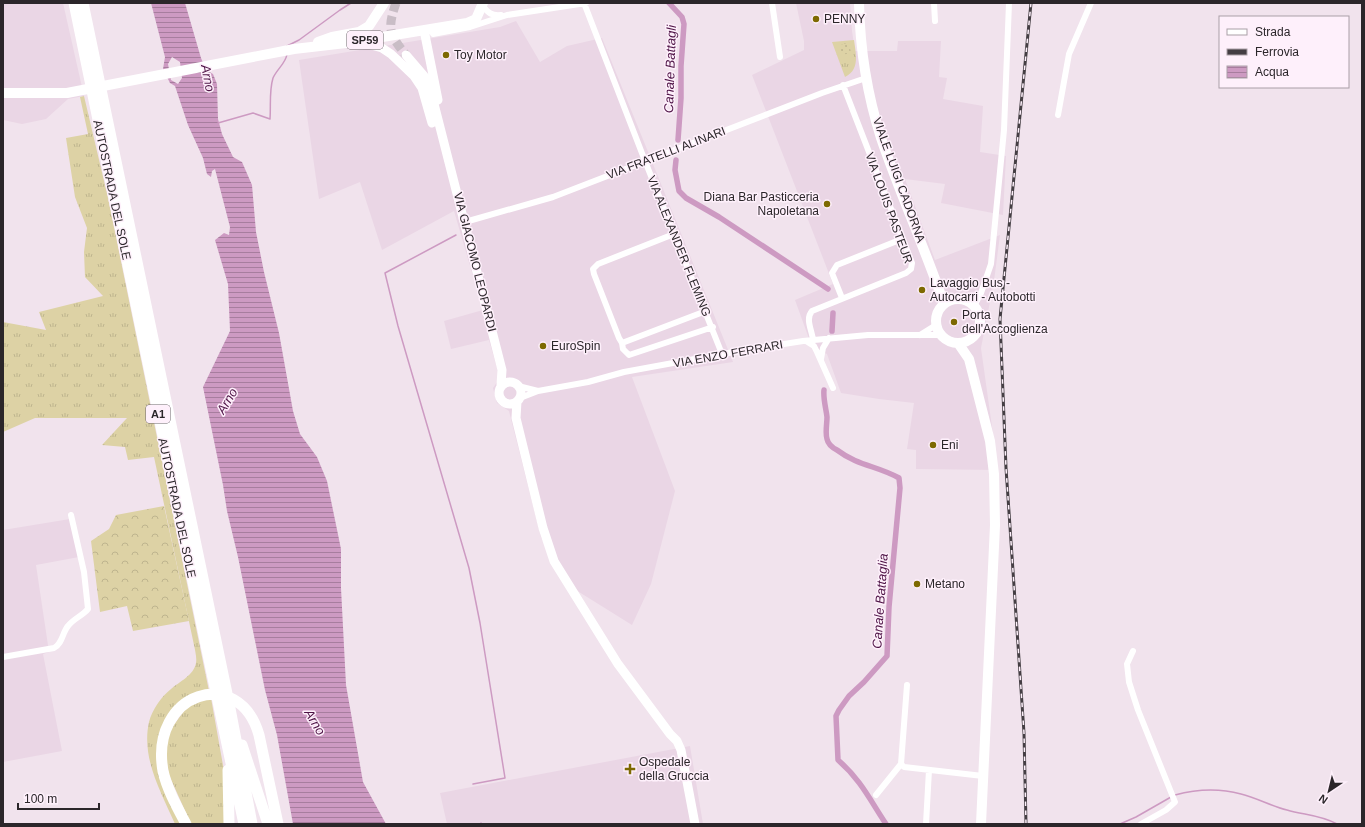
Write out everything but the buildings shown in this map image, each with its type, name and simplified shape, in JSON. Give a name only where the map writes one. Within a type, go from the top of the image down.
[{"type":"highway","name":"AUTOSTRADA DEL SOLE","points":[[74,3],[244,824]]},
{"type":"highway","name":"AUTOSTRADA DEL SOLE","points":[[83,3],[229,704],[252,824]]},
{"type":"highway","points":[[186,824],[165,778],[163,770],[162,747],[164,732],[171,718],[180,707],[190,700],[202,696],[218,695],[241,705],[252,718],[256,727],[271,824]]},
{"type":"highway","points":[[229,704],[271,824]]},
{"type":"highway","points":[[228,750],[229,824]]},
{"type":"main road","points":[[311,44],[332,37],[359,32],[369,26],[384,3]]},
{"type":"main road","points":[[294,49],[311,44],[462,18],[471,14],[481,4]]},
{"type":"main road","name":"SP59","points":[[3,93],[67,93],[294,49],[377,38],[467,23],[476,19],[481,4]]},
{"type":"main road","name":"VIALE LUIGI CADORNA","points":[[859,8],[861,42],[866,78],[881,137],[944,304]]},
{"type":"main road","name":"VIALE LUIGI CADORNA","points":[[937,284],[954,299]]},
{"type":"main road","points":[[954,299],[962,299],[969,301],[974,306],[979,312],[980,327],[970,340],[958,343],[952,342],[941,335],[936,325],[937,314],[944,304],[954,299]]},
{"type":"main road","points":[[970,340],[969,359],[990,441],[994,474],[994,533],[981,824]]},
{"type":"main road","points":[[958,343],[969,359]]},
{"type":"street","points":[[481,4],[488,13],[495,16],[585,3]]},
{"type":"street","name":"VIA ALEXANDER FLEMING","points":[[585,3],[645,161],[722,354]]},
{"type":"street","points":[[772,3],[780,57]]},
{"type":"street","points":[[855,3],[859,8]]},
{"type":"street","points":[[934,3],[935,21]]},
{"type":"street","points":[[974,306],[981,293],[991,264],[1004,130],[1009,3]]},
{"type":"street","points":[[1058,115],[1070,54],[1091,3]]},
{"type":"street","points":[[377,38],[425,35],[470,27],[507,15]]},
{"type":"street","name":"VIA GIACOMO LEOPARDI","points":[[425,35],[444,125],[446,155]]},
{"type":"street","name":"VIA GIACOMO LEOPARDI","points":[[356,41],[382,48],[391,54],[414,76],[422,88],[434,128],[446,155]]},
{"type":"street","name":"VIA GIACOMO LEOPARDI","points":[[406,55],[424,76],[431,92],[502,370],[501,385],[498,395],[502,401],[508,404],[516,418],[543,528],[554,562],[618,664],[670,734],[677,741],[681,750],[695,824]]},
{"type":"street","name":"VIA FRATELLI ALINARI","points":[[465,222],[554,197],[645,161],[866,78]]},
{"type":"street","name":"VIA LOUIS PASTEUR","points":[[813,340],[813,334],[808,320],[809,314],[815,309],[906,273],[911,269],[912,264],[843,86]]},
{"type":"street","points":[[674,234],[598,264],[593,269],[623,349],[629,355],[712,327]]},
{"type":"street","points":[[842,298],[832,273],[837,265],[902,239]]},
{"type":"street","points":[[622,343],[706,311]]},
{"type":"street","points":[[920,334],[936,325]]},
{"type":"street","name":"VIA ENZO FERRARI","points":[[519,400],[538,392],[588,382],[624,372],[722,354],[806,341],[868,335],[941,335]]},
{"type":"street","points":[[821,359],[823,348],[829,338]]},
{"type":"street","points":[[806,341],[814,346],[833,388]]},
{"type":"street","name":"VIA GIACOMO LEOPARDI","points":[[502,370],[516,384],[521,392],[516,418]]},
{"type":"street","points":[[501,385],[507,382],[538,392]]},
{"type":"street","points":[[508,404],[519,400]]},
{"type":"street","points":[[3,657],[58,646],[67,627],[88,609],[84,572],[72,515]]},
{"type":"street","points":[[1133,651],[1127,664],[1129,682],[1138,710],[1175,802],[1166,810],[1141,824]]},
{"type":"street","points":[[876,795],[901,764],[907,686]]},
{"type":"street","points":[[901,764],[904,767],[983,776]]},
{"type":"street","points":[[926,824],[929,770]]},
{"type":"shaded area","points":[[3,3],[63,3],[84,96],[68,99],[46,119],[22,124],[3,120]]},
{"type":"shaded area","points":[[796,3],[850,3],[855,51],[897,51],[898,41],[941,41],[939,77],[947,78],[943,99],[983,106],[980,152],[1006,156],[1003,215],[941,203],[945,184],[905,179],[935,260],[1000,235],[994,281],[981,348],[998,470],[916,469],[916,450],[907,449],[914,403],[841,393],[827,354],[812,347],[795,300],[833,284],[752,75],[804,50],[804,41]]},
{"type":"shaded area","points":[[516,21],[540,62],[567,46],[602,38],[733,362],[632,377],[675,491],[651,584],[632,625],[563,582],[541,537],[509,411],[497,403],[493,388],[500,378],[489,340],[451,349],[444,321],[483,310],[454,211],[382,250],[360,182],[319,199],[299,60],[500,27]]},
{"type":"shaded area","points":[[70,519],[79,557],[36,565],[49,652],[43,654],[62,751],[3,762],[3,530]]},
{"type":"shaded area","name":"Ospedale della Gruccia","points":[[690,746],[703,824],[447,824],[440,793]]},
{"type":"green space","points":[[854,40],[856,56],[855,66],[850,74],[845,77],[832,42]]},
{"type":"green space","points":[[849,43],[851,53],[841,55],[839,45]]},
{"type":"green space","points":[[84,96],[108,198],[209,691],[183,700],[171,711],[164,722],[159,751],[183,824],[175,824],[154,774],[148,749],[147,735],[150,717],[160,700],[167,692],[189,675],[195,667],[196,661],[195,649],[154,457],[128,460],[125,447],[102,445],[127,418],[35,418],[3,432],[3,322],[46,330],[39,312],[103,296],[85,277],[84,252],[87,228],[75,197],[66,138],[88,134],[80,97]]},
{"type":"green space","points":[[164,506],[189,621],[133,631],[127,606],[100,612],[91,541],[109,529],[116,515]]},
{"type":"green space","points":[[211,698],[226,782],[226,824],[191,824],[169,775],[166,757],[168,733],[189,704]]},
{"type":"water","name":"Arno","points":[[151,3],[185,3],[201,58],[206,70],[213,74],[217,84],[218,119],[222,134],[233,157],[242,162],[252,185],[256,232],[279,333],[293,411],[300,434],[317,457],[327,481],[341,549],[341,588],[346,685],[363,782],[386,824],[293,824],[277,735],[265,690],[238,557],[227,511],[203,387],[230,331],[228,284],[215,240],[224,233],[229,235],[230,227],[215,169],[212,171],[211,177],[207,174],[203,158],[188,125],[175,86],[170,83],[163,69],[165,57]],"holes":[[[172,57],[180,62],[182,78],[178,84],[171,80],[168,64]]]},
{"type":"waterway","points":[[287,46],[299,40],[351,3]]},
{"type":"waterway","name":"Canale Battagli","points":[[669,3],[682,17],[684,24],[678,140]]},
{"type":"waterway","points":[[218,123],[253,113],[270,119],[273,78],[285,60],[287,54]]},
{"type":"waterway","points":[[676,160],[675,170],[679,191],[686,198],[719,217],[828,289]]},
{"type":"waterway","points":[[456,235],[385,273],[398,326],[469,568],[480,623],[505,778],[473,784]]},
{"type":"waterway","name":"Canale Battaglia","points":[[832,331],[833,313]]},
{"type":"waterway","name":"Canale Battaglia","points":[[824,390],[827,417],[826,434],[830,444],[845,455],[860,463],[899,478],[900,488],[889,607],[887,656],[864,682],[849,696],[836,716],[838,760],[853,775],[870,798],[886,824]]},
{"type":"waterway","points":[[1175,795],[1192,791],[1208,790],[1233,792],[1293,812],[1325,819],[1337,824]]},
{"type":"waterway","points":[[1120,824],[1136,817],[1171,797]]},
{"type":"tunnel","points":[[396,3],[391,19],[391,31],[396,42],[406,55]]},
{"type":"railway","points":[[1026,824],[1024,733],[1006,468],[1000,319],[1031,3]]},
{"type":"place","name":"PENNY","points":[[816,19]]},
{"type":"place","name":"Toy Motor","points":[[446,55]]},
{"type":"place","name":"Diana Bar Pasticceria Napoletana","points":[[827,204]]},
{"type":"place","name":"Lavaggio Bus - Autocarri - Autobotti","points":[[922,290]]},
{"type":"place","name":"Porta dell'Accoglienza","points":[[954,322]]},
{"type":"place","name":"EuroSpin","points":[[543,346]]},
{"type":"place","name":"Eni","points":[[933,445]]},
{"type":"place","name":"Metano","points":[[917,584]]},
{"type":"place","name":"Ospedale della Gruccia","points":[[630,769]]}]
